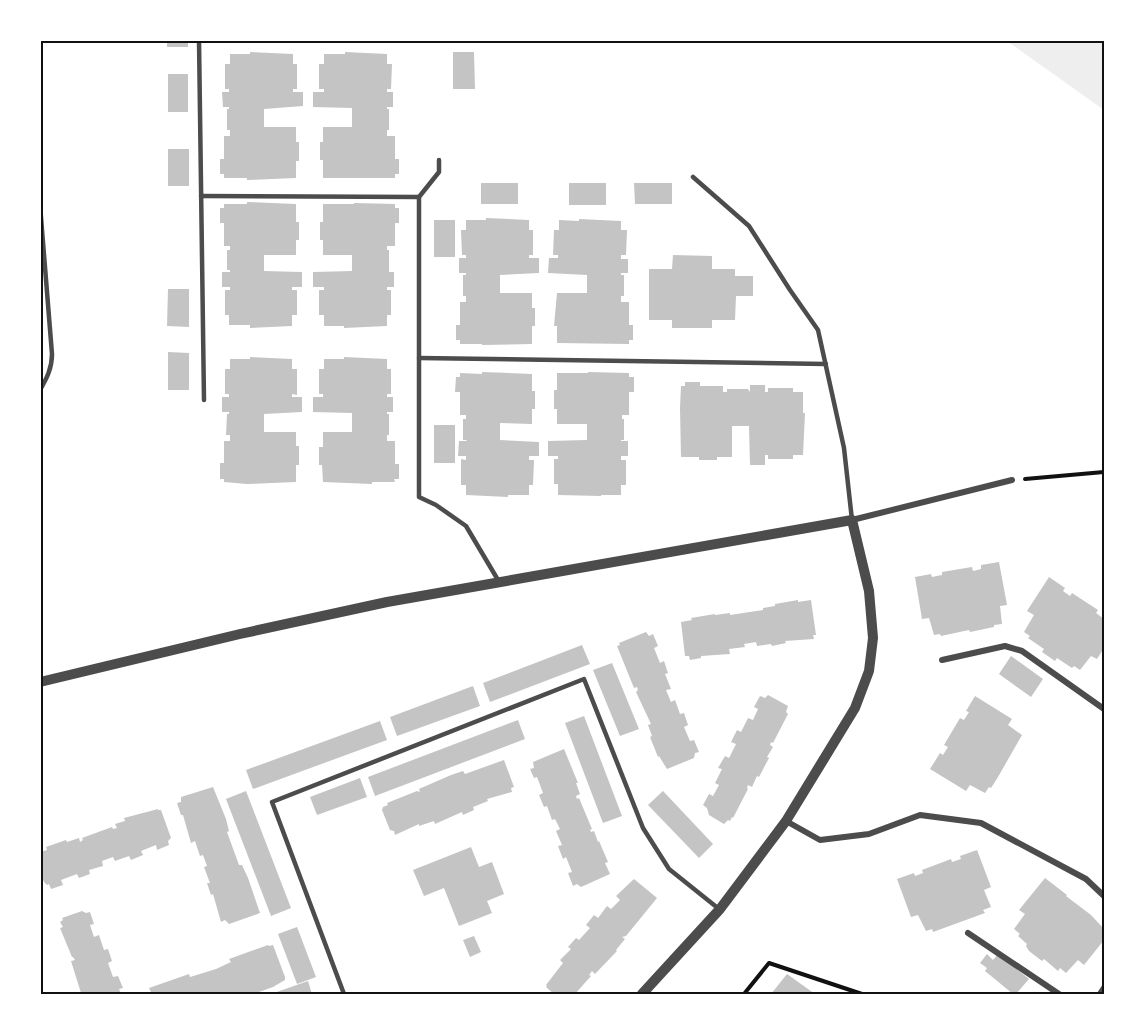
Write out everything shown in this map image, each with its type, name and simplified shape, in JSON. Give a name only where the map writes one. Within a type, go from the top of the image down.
[{"type":"street","points":[[40,682],[240,634],[376,605],[852,520],[1012,480]]},
{"type":"street","points":[[642,994],[720,909],[786,821],[855,708],[869,671],[873,638],[869,591],[852,520]]},
{"type":"street","points":[[942,660],[1005,646],[1022,651],[1104,709]]},
{"type":"street","points":[[786,821],[820,840],[869,834],[920,815],[981,823],[1086,879],[1104,896]]},
{"type":"street","points":[[968,933],[1059,994]]},
{"type":"street","points":[[1100,994],[1104,988]]},
{"type":"lane","points":[[199,40],[204,400]]},
{"type":"lane","points":[[439,160],[439,172],[419,197],[419,496],[466,526],[500,583]]},
{"type":"lane","points":[[693,177],[749,225],[818,330],[844,448],[852,520]]},
{"type":"lane","points":[[201,196],[419,197]]},
{"type":"lane","points":[[40,205],[52,354],[52,363],[40,390]]},
{"type":"lane","points":[[419,358],[826,364]]},
{"type":"lane","points":[[40,501],[40,507]]},
{"type":"lane","points":[[344,994],[272,802],[584,679],[642,828],[669,869],[720,909]]},
{"type":"path","points":[[1012,480],[1104,472]]},
{"type":"path","points":[[744,994],[769,963],[862,994]]},
{"type":"shaded area","points":[[1007,41],[1104,41],[1104,110]]},
{"type":"building","points":[[167,40],[188,40],[188,47],[167,47]]},
{"type":"building","points":[[251,40],[273,40],[273,43],[251,43]]},
{"type":"building","points":[[343,40],[366,40],[366,43],[343,43]]},
{"type":"building","points":[[250,52],[293,54],[293,64],[297,64],[297,89],[293,89],[293,92],[303,92],[303,106],[264,109],[264,127],[296,127],[299,161],[296,161],[296,178],[247,180],[247,178],[224,178],[224,174],[220,174],[220,159],[224,159],[224,136],[230,136],[230,130],[227,130],[227,109],[229,107],[223,107],[222,92],[229,92],[229,89],[225,89],[225,64],[230,64],[230,54],[250,54]]},
{"type":"building","points":[[345,52],[387,54],[387,64],[392,64],[391,89],[387,89],[387,92],[393,92],[393,107],[387,107],[389,109],[389,130],[387,130],[387,136],[395,136],[395,159],[399,159],[399,174],[395,174],[395,178],[323,178],[320,142],[323,142],[323,127],[352,127],[352,108],[313,107],[313,92],[324,92],[324,89],[319,89],[319,64],[324,64],[324,54],[345,54]]},
{"type":"building","points":[[453,52],[474,52],[475,89],[453,89]]},
{"type":"building","points":[[168,74],[188,74],[188,112],[168,112]]},
{"type":"building","points":[[168,149],[189,149],[189,186],[168,186]]},
{"type":"building","points":[[481,183],[518,183],[518,204],[481,204]]},
{"type":"building","points":[[569,183],[606,183],[606,205],[569,205]]},
{"type":"building","points":[[634,183],[672,183],[672,204],[635,204]]},
{"type":"building","points":[[247,202],[296,204],[299,240],[296,240],[296,255],[264,255],[264,271],[302,272],[302,287],[292,287],[292,290],[297,290],[297,315],[292,315],[292,326],[250,328],[250,325],[229,325],[229,315],[225,315],[225,290],[230,290],[230,287],[222,287],[222,272],[230,272],[227,270],[227,250],[230,250],[230,246],[224,246],[224,223],[220,223],[220,208],[224,208],[224,204],[247,204]]},
{"type":"building","points":[[323,204],[395,204],[395,208],[399,208],[399,223],[395,223],[395,246],[387,246],[389,272],[394,272],[394,287],[387,287],[387,290],[391,290],[391,315],[387,315],[387,326],[344,328],[344,326],[324,326],[324,315],[319,315],[319,290],[324,290],[324,287],[313,287],[313,272],[352,271],[352,255],[323,255],[320,222],[323,222]]},
{"type":"building","points":[[486,218],[529,220],[529,230],[533,230],[533,255],[529,255],[529,258],[539,258],[539,273],[500,275],[500,293],[532,293],[535,326],[532,326],[532,344],[460,344],[460,340],[456,340],[456,325],[460,325],[460,302],[466,302],[466,296],[463,296],[463,275],[466,273],[459,273],[459,258],[466,258],[466,255],[462,255],[461,230],[466,230],[466,220],[486,220]]},
{"type":"building","points":[[579,219],[621,221],[621,230],[627,230],[626,255],[621,255],[621,259],[628,259],[628,273],[621,273],[624,275],[624,296],[621,296],[621,302],[629,302],[629,325],[633,325],[633,340],[629,340],[629,344],[557,343],[557,326],[554,326],[557,293],[587,293],[587,275],[548,273],[549,258],[558,258],[558,255],[553,255],[554,230],[559,230],[559,220],[579,221]]},
{"type":"building","points":[[434,220],[455,220],[455,257],[434,257]]},
{"type":"building","points":[[673,255],[712,256],[712,269],[735,269],[735,276],[753,276],[753,296],[736,296],[735,320],[712,320],[712,328],[672,328],[672,320],[649,320],[649,269],[672,269]]},
{"type":"building","points":[[168,289],[189,289],[189,327],[167,326]]},
{"type":"building","points":[[168,352],[189,353],[189,390],[168,390]]},
{"type":"building","points":[[250,357],[292,359],[292,369],[297,369],[297,395],[292,394],[292,397],[302,397],[302,412],[264,414],[264,432],[296,432],[299,465],[296,465],[296,482],[247,484],[224,482],[224,479],[220,479],[220,463],[224,463],[224,441],[230,441],[230,435],[226,435],[229,412],[222,412],[222,397],[229,397],[229,394],[225,394],[225,369],[230,369],[230,359],[250,359]]},
{"type":"building","points":[[344,357],[387,359],[387,369],[391,369],[391,394],[387,394],[387,397],[393,397],[393,412],[387,412],[389,414],[389,435],[387,435],[387,441],[395,441],[395,464],[399,464],[399,479],[394,479],[395,482],[372,482],[372,484],[323,482],[322,465],[319,465],[319,447],[323,447],[323,432],[352,432],[352,413],[313,412],[313,397],[323,397],[323,394],[319,394],[319,369],[324,369],[324,359],[344,359]]},
{"type":"building","points":[[482,372],[532,374],[535,409],[532,409],[532,424],[500,423],[500,440],[539,442],[539,456],[529,456],[529,460],[534,460],[533,485],[529,485],[529,495],[508,495],[508,497],[466,495],[466,485],[461,485],[461,459],[466,460],[466,456],[458,456],[459,441],[467,440],[463,440],[463,419],[466,419],[466,415],[460,415],[460,392],[455,392],[456,377],[460,377],[460,373],[482,374]]},
{"type":"building","points":[[557,373],[629,373],[629,377],[634,377],[634,392],[629,392],[629,415],[622,415],[624,440],[621,441],[628,441],[628,456],[621,456],[621,460],[626,460],[626,485],[621,485],[621,495],[558,495],[558,484],[554,484],[554,459],[558,459],[558,456],[548,456],[548,441],[587,440],[587,424],[557,424],[554,390],[557,390]]},
{"type":"building","points":[[685,382],[700,382],[700,386],[723,386],[723,392],[727,392],[727,389],[748,389],[750,392],[750,385],[765,385],[765,392],[768,392],[768,388],[793,388],[793,392],[803,392],[803,413],[805,413],[803,455],[793,455],[793,459],[768,459],[768,455],[765,455],[765,465],[750,465],[749,426],[732,426],[732,457],[699,460],[699,457],[681,457],[681,386],[685,386]]},
{"type":"building","points":[[434,425],[455,425],[455,463],[434,463]]},
{"type":"building","points":[[999,562],[1007,605],[1000,606],[1002,624],[970,632],[969,630],[941,636],[940,634],[934,635],[929,618],[922,619],[915,577],[931,574],[932,577],[942,575],[942,572],[972,567],[973,571],[981,569],[981,565]]},
{"type":"building","points":[[1049,577],[1065,588],[1063,591],[1070,596],[1072,593],[1098,610],[1096,613],[1104,619],[1104,648],[1097,659],[1091,656],[1080,670],[1074,666],[1072,668],[1057,658],[1055,661],[1042,652],[1044,649],[1028,638],[1030,636],[1024,632],[1034,615],[1027,611]]},
{"type":"building","points":[[798,600],[798,602],[811,600],[816,635],[813,635],[814,639],[785,641],[786,643],[772,646],[771,644],[757,646],[756,642],[744,644],[745,647],[729,649],[730,654],[701,656],[701,658],[690,660],[689,656],[685,656],[681,622],[715,614],[730,613],[730,615],[763,610],[775,604]]},
{"type":"building","points":[[646,632],[649,636],[653,634],[658,646],[654,648],[660,663],[664,661],[668,673],[665,674],[671,689],[666,690],[671,702],[675,700],[680,714],[684,713],[688,725],[684,727],[690,741],[694,740],[699,752],[695,753],[694,758],[667,769],[658,757],[650,737],[652,736],[648,725],[651,724],[636,692],[637,687],[634,688],[617,646],[620,645],[619,643]]},
{"type":"building","points":[[582,645],[590,664],[490,702],[483,683]]},
{"type":"building","points":[[1011,656],[1043,679],[1031,697],[999,674]]},
{"type":"building","points":[[612,663],[639,729],[620,736],[593,670]]},
{"type":"building","points":[[473,686],[480,706],[397,736],[390,717]]},
{"type":"building","points":[[768,695],[788,706],[786,712],[788,714],[773,743],[771,742],[770,745],[773,747],[759,777],[757,776],[752,787],[748,785],[733,818],[724,824],[709,815],[707,808],[703,805],[709,794],[713,796],[719,785],[715,783],[722,769],[718,768],[725,756],[729,758],[736,744],[731,742],[737,730],[741,732],[748,718],[753,720],[758,709],[754,707],[760,696],[765,698]]},
{"type":"building","points":[[975,696],[1012,719],[1008,725],[1022,735],[991,788],[989,787],[985,793],[970,785],[966,791],[930,769],[940,753],[943,755],[948,747],[944,745],[960,718],[964,720],[969,712],[966,711]]},
{"type":"building","points":[[584,716],[622,816],[603,823],[565,723]]},
{"type":"building","points":[[518,720],[525,739],[375,796],[368,777]]},
{"type":"building","points":[[380,721],[387,740],[253,789],[246,770]]},
{"type":"building","points":[[564,749],[578,783],[576,783],[580,794],[576,796],[577,799],[579,798],[592,829],[591,832],[594,831],[599,841],[608,862],[605,863],[610,874],[581,887],[577,884],[573,886],[568,873],[572,872],[566,857],[563,859],[558,846],[562,845],[556,831],[560,829],[555,819],[552,820],[547,806],[544,807],[539,795],[543,793],[537,777],[534,778],[530,769],[534,768],[533,762]]},
{"type":"building","points":[[504,760],[514,787],[511,788],[512,792],[487,799],[488,801],[473,807],[474,810],[463,815],[462,812],[435,824],[434,821],[419,826],[419,824],[395,835],[394,831],[390,830],[382,810],[388,805],[387,803],[417,791],[420,792],[419,789],[451,775],[463,771],[465,774]]},
{"type":"building","points":[[360,778],[367,797],[317,815],[310,797]]},
{"type":"building","points":[[213,787],[226,819],[229,831],[227,832],[239,865],[242,865],[248,878],[260,913],[229,924],[225,920],[221,922],[213,894],[211,895],[207,883],[210,883],[204,867],[207,866],[203,855],[200,856],[195,841],[191,843],[177,803],[181,802],[181,797]]},
{"type":"building","points":[[246,791],[291,908],[271,916],[226,799]]},
{"type":"building","points":[[663,791],[713,844],[699,858],[648,805]]},
{"type":"building","points":[[161,810],[171,838],[168,841],[169,845],[157,850],[156,845],[141,851],[143,855],[131,860],[129,856],[115,861],[113,857],[102,861],[103,866],[89,870],[90,874],[79,878],[77,874],[61,880],[63,885],[51,889],[49,884],[44,882],[40,871],[40,852],[47,850],[46,847],[79,838],[80,842],[82,838],[112,827],[117,828],[115,824],[125,821],[124,818]]},
{"type":"building","points":[[471,847],[479,867],[492,862],[504,894],[487,901],[492,913],[459,926],[444,888],[424,896],[413,870]]},
{"type":"building","points":[[977,850],[991,887],[984,890],[991,907],[983,910],[985,913],[933,932],[932,929],[926,931],[918,915],[911,917],[897,879],[914,873],[915,876],[923,873],[922,870],[951,859],[952,862],[961,859],[960,856]]},
{"type":"building","points":[[1045,878],[1091,915],[1104,929],[1104,940],[1084,965],[1078,960],[1066,973],[1060,968],[1058,971],[1044,959],[1042,961],[1029,951],[1027,944],[1014,929],[1025,914],[1019,910]]},
{"type":"building","points":[[634,879],[657,898],[626,936],[622,937],[625,939],[617,951],[595,974],[592,971],[589,975],[591,976],[575,994],[554,994],[546,985],[563,963],[560,960],[571,949],[568,947],[576,938],[579,940],[590,928],[586,925],[594,915],[598,918],[607,906],[611,909],[620,900],[616,896]]},
{"type":"building","points":[[82,911],[90,912],[94,924],[90,925],[94,937],[99,935],[104,950],[108,949],[112,961],[108,963],[113,977],[118,976],[123,988],[119,989],[121,994],[81,993],[71,961],[75,960],[60,928],[63,927],[60,922],[62,918]]},
{"type":"building","points":[[297,927],[316,977],[297,984],[278,934]]},
{"type":"building","points":[[474,936],[481,952],[470,957],[463,940]]},
{"type":"building","points":[[273,945],[285,977],[285,980],[273,987],[253,994],[252,992],[245,994],[146,994],[151,992],[149,988],[189,974],[190,977],[216,969],[231,962],[229,959]]},
{"type":"building","points":[[987,954],[993,960],[998,954],[1029,979],[1016,994],[985,971],[987,968],[980,963]]},
{"type":"building","points":[[787,974],[815,994],[771,994]]},
{"type":"building","points":[[308,981],[312,994],[271,994]]}]
